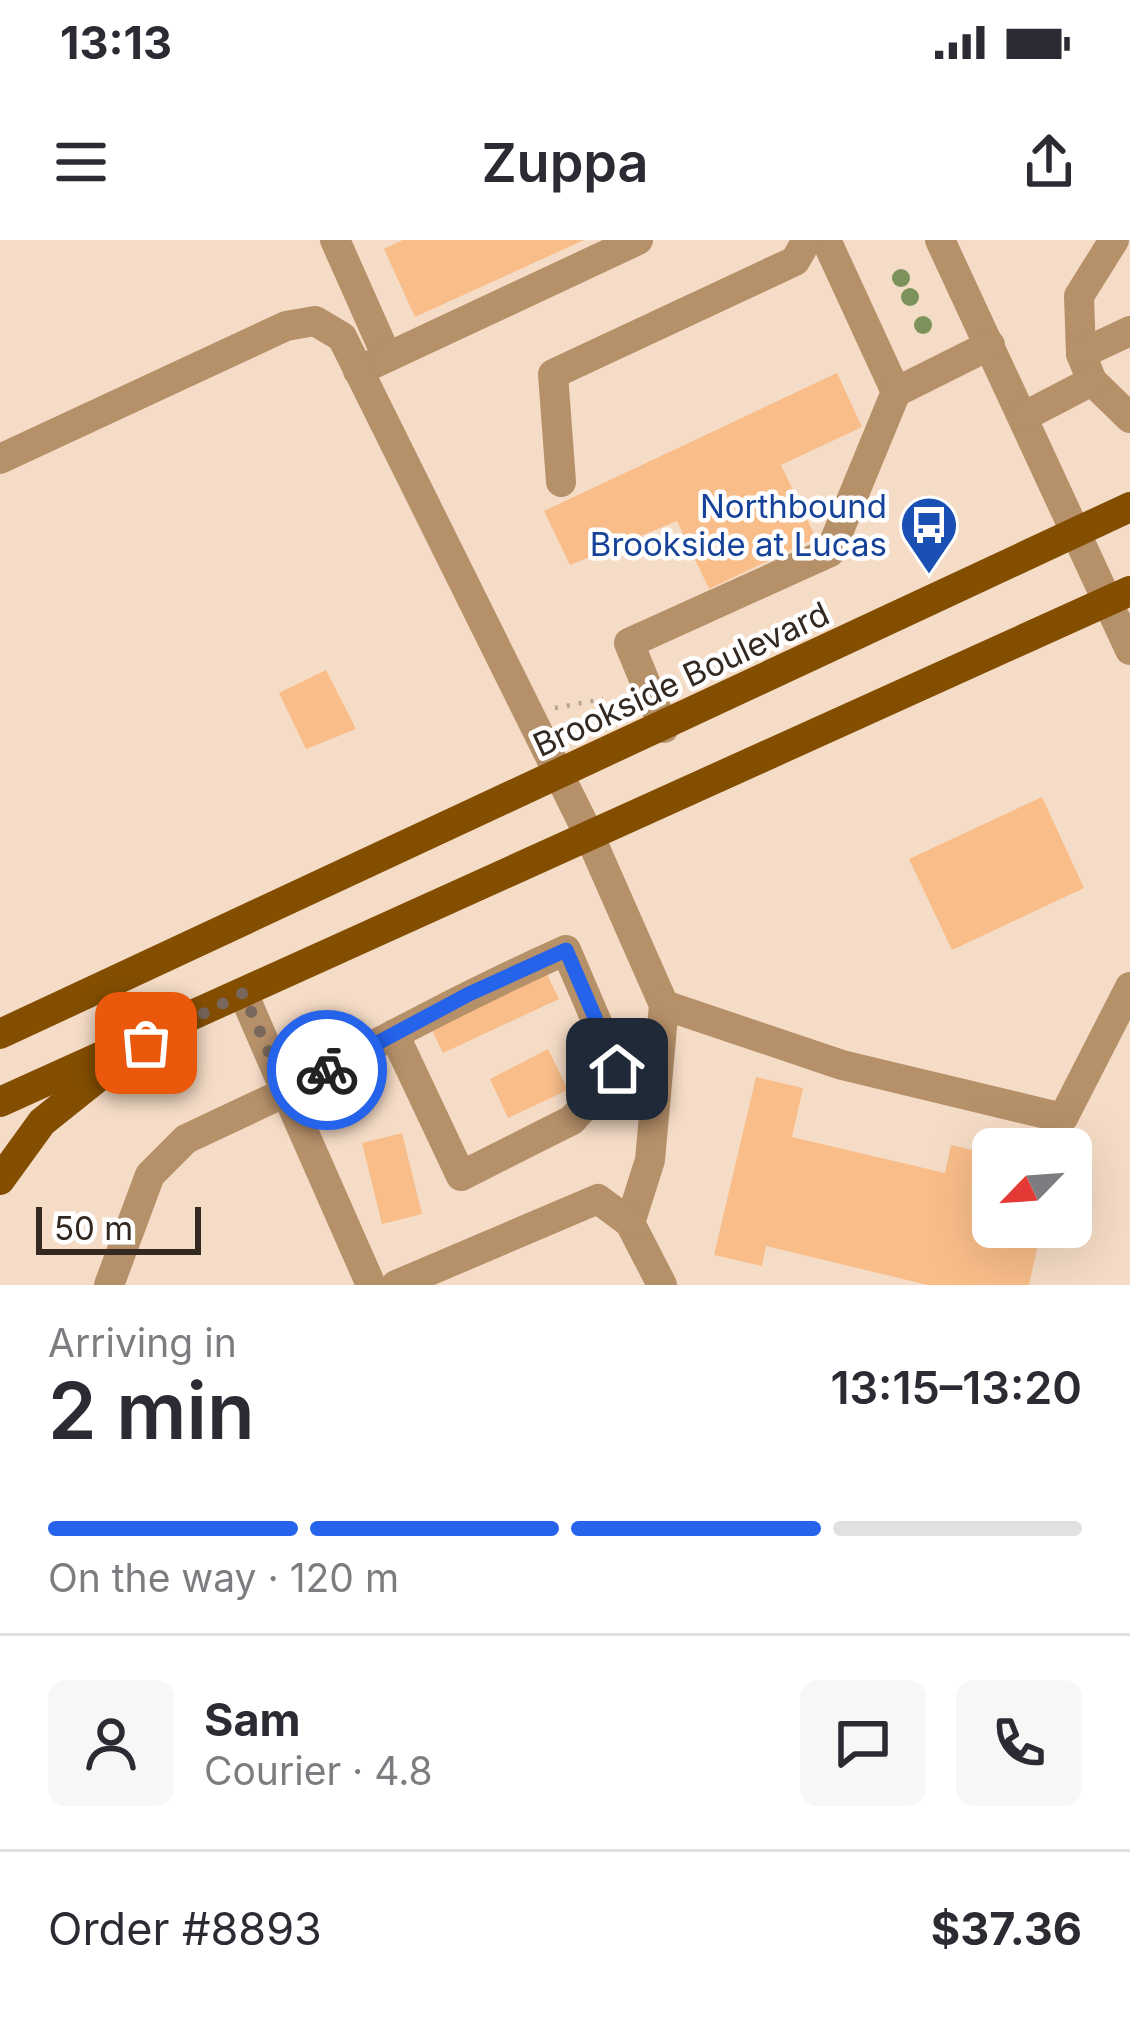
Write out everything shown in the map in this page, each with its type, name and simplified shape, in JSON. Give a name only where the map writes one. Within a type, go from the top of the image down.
[{"type":"main road","name":"Brookside Boulevard","points":[[0,1034],[1130,507]]},
{"type":"main road","points":[[0,1102],[1119,596]]},
{"type":"main road","points":[[0,1012],[64,1005]]},
{"type":"main road","points":[[0,1180],[26,1138],[61,1103],[177,1022]]},
{"type":"street","points":[[335,240],[387,357]]},
{"type":"street","points":[[358,371],[638,240]]},
{"type":"street","points":[[561,482],[553,374],[795,261],[807,240]]},
{"type":"street","points":[[826,240],[896,392]]},
{"type":"street","points":[[940,240],[1078,532],[1119,596],[1130,650]]},
{"type":"street","points":[[1114,240],[1078,296],[1086,368],[1126,410]]},
{"type":"street","points":[[0,459],[286,326],[315,321],[341,337],[590,837],[664,1005],[650,1160],[630,1223]]},
{"type":"street","points":[[1024,417],[1130,331]]},
{"type":"street","points":[[664,728],[629,643],[830,552],[896,392],[990,345]]},
{"type":"street","points":[[109,1285],[150,1175],[186,1139],[286,1091],[394,1034],[566,950],[617,1069],[572,1120],[461,1176],[394,1034]]},
{"type":"street","points":[[664,1005],[842,1065],[1063,1118],[1130,987]]},
{"type":"street","points":[[243,993],[371,1285]]},
{"type":"street","points":[[396,1285],[598,1198],[630,1223],[662,1285]]},
{"type":"path","points":[[526,714],[603,699]]},
{"type":"building","points":[[403,240],[584,240],[415,317],[384,249]]},
{"type":"building","points":[[837,373],[862,427],[781,465],[816,538],[709,589],[677,521],[570,565],[544,511]]},
{"type":"building","points":[[326,670],[356,729],[306,749],[279,693]]},
{"type":"building","points":[[1042,797],[1084,888],[952,950],[909,859]]},
{"type":"building","points":[[547,974],[559,999],[443,1053],[431,1028]]},
{"type":"building","points":[[548,1049],[568,1090],[508,1118],[490,1079]]},
{"type":"building","points":[[756,1077],[803,1088],[792,1137],[945,1173],[951,1145],[972,1150],[972,1248],[1037,1248],[1029,1285],[928,1285],[766,1246],[762,1266],[714,1255]]},
{"type":"building","points":[[402,1133],[422,1214],[382,1224],[362,1143]]},
{"type":"way so far","points":[[146,1043],[177,1022],[243,993],[286,1091],[327,1070]]},
{"type":"place","name":"Northbound Brookside at Lucas","points":[[929,576]]},
{"type":"route","points":[[327,1070],[469,994],[566,950],[617,1069]]}]
